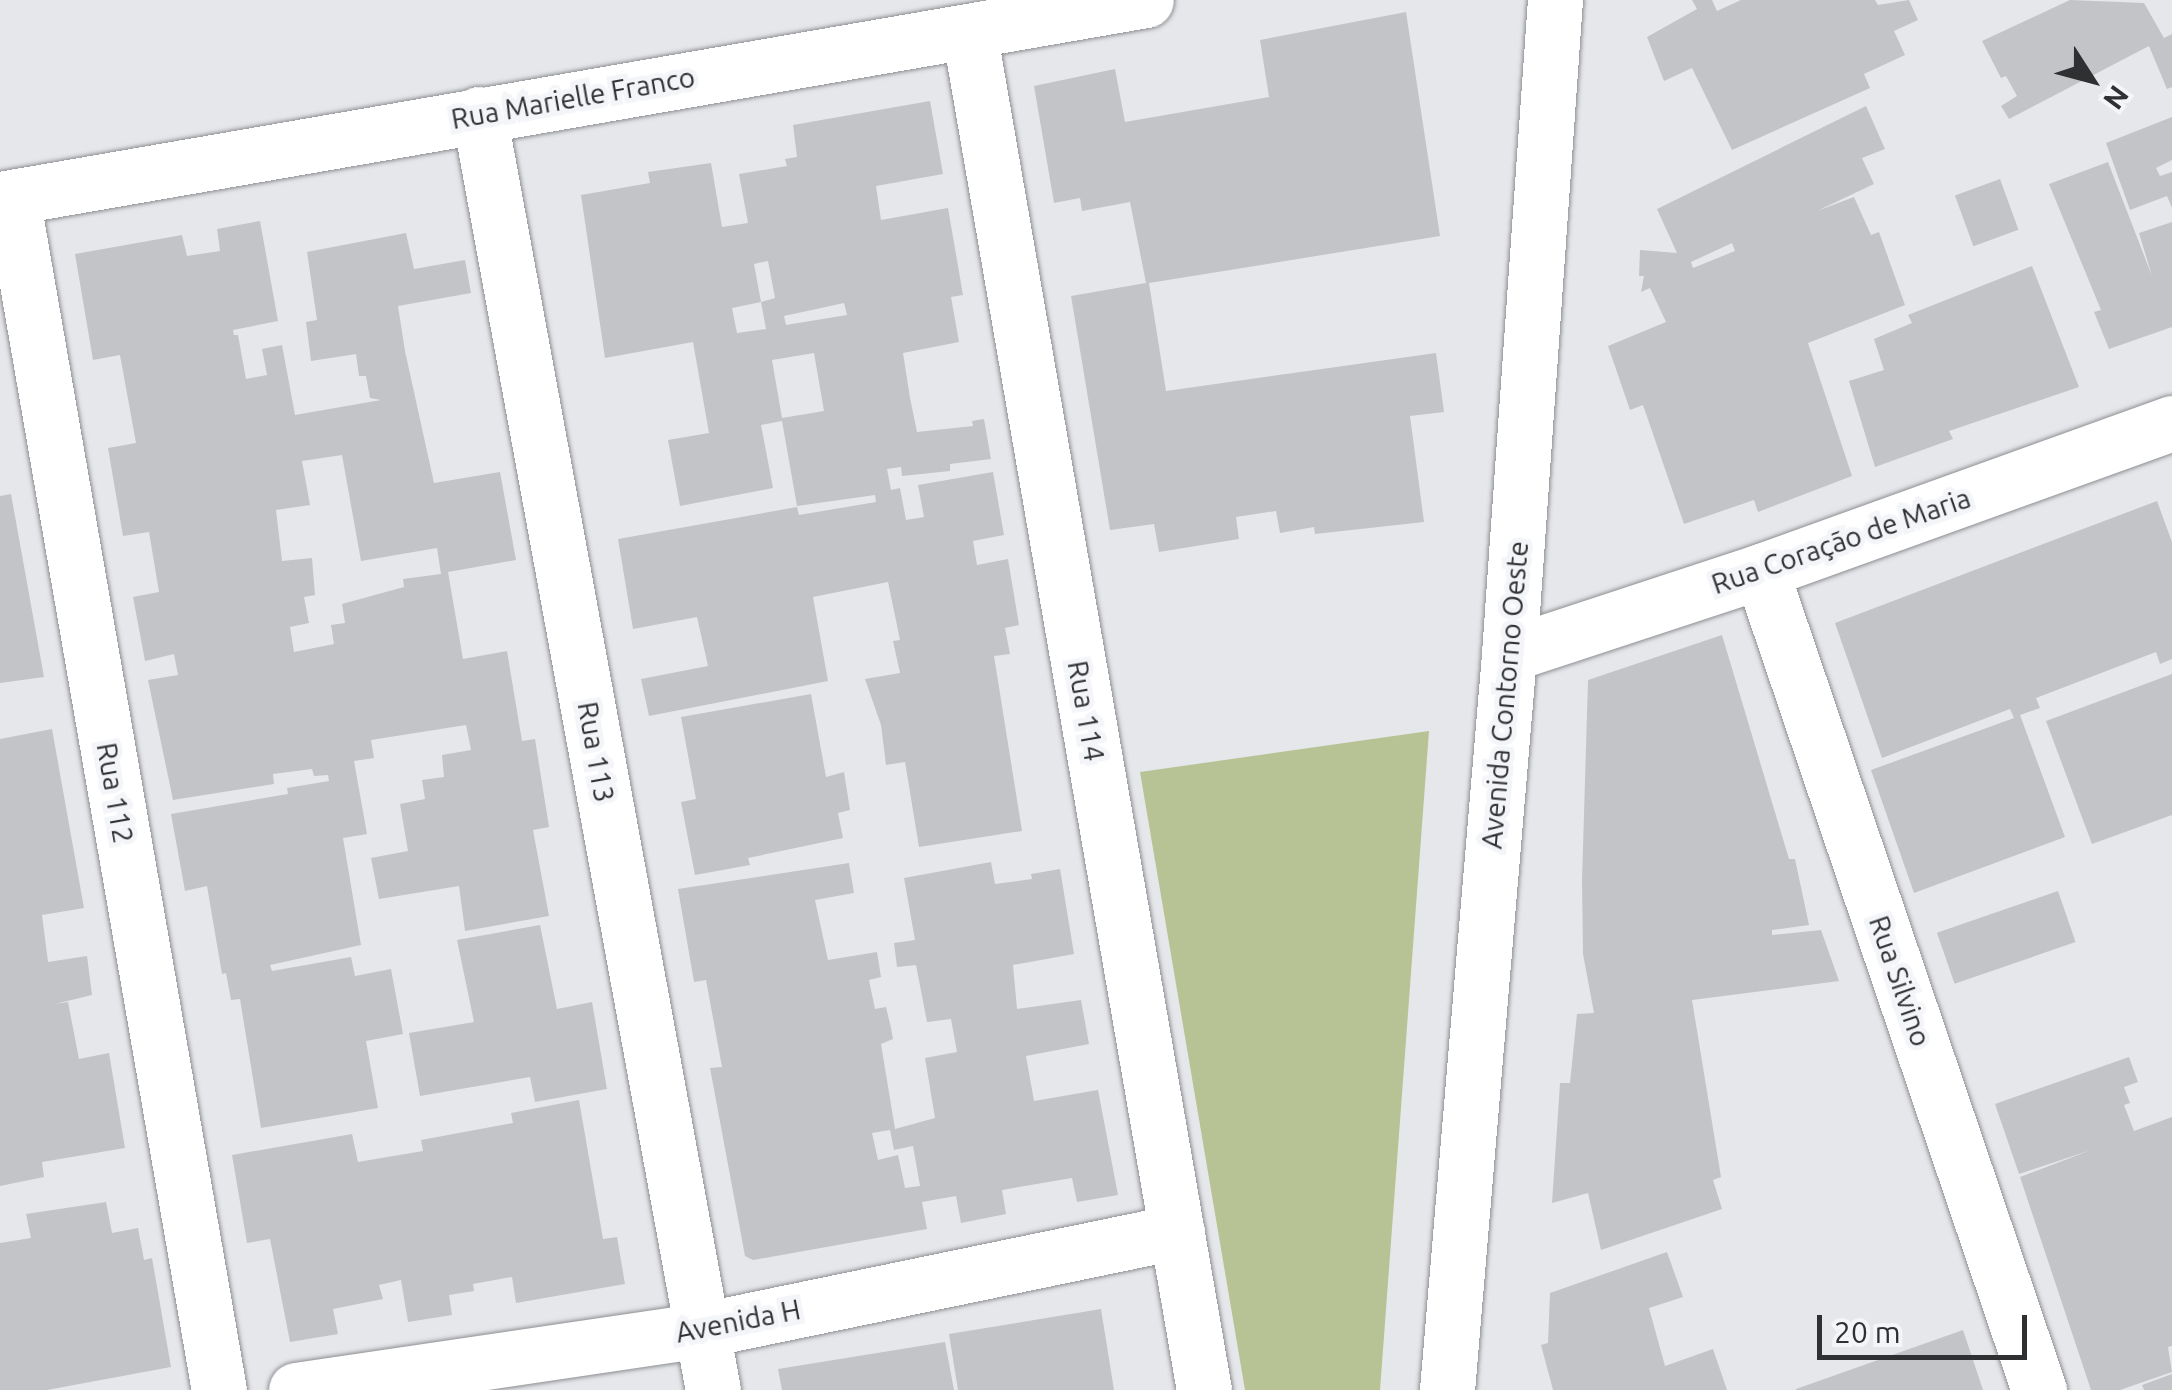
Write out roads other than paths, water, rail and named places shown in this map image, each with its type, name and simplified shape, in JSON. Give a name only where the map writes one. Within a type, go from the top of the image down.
[{"type":"street","name":"Rua Marielle Franco","points":[[6,198],[1146,0]]},
{"type":"street","name":"Avenida Contorno Oeste","points":[[1447,1390],[1509,654],[1555,0]]},
{"type":"street","name":"Rua 114","points":[[969,31],[1204,1390]]},
{"type":"street","name":"Rua 113","points":[[479,114],[712,1390]]},
{"type":"street","name":"Rua 112","points":[[6,198],[220,1390]]},
{"type":"street","name":"Rua Coração de Maria","points":[[1509,654],[1761,572],[2172,422]]},
{"type":"street","name":"Rua Silvino","points":[[1761,572],[2039,1390]]},
{"type":"street","name":"Avenida H","points":[[296,1390],[702,1330],[1177,1232]]}]
